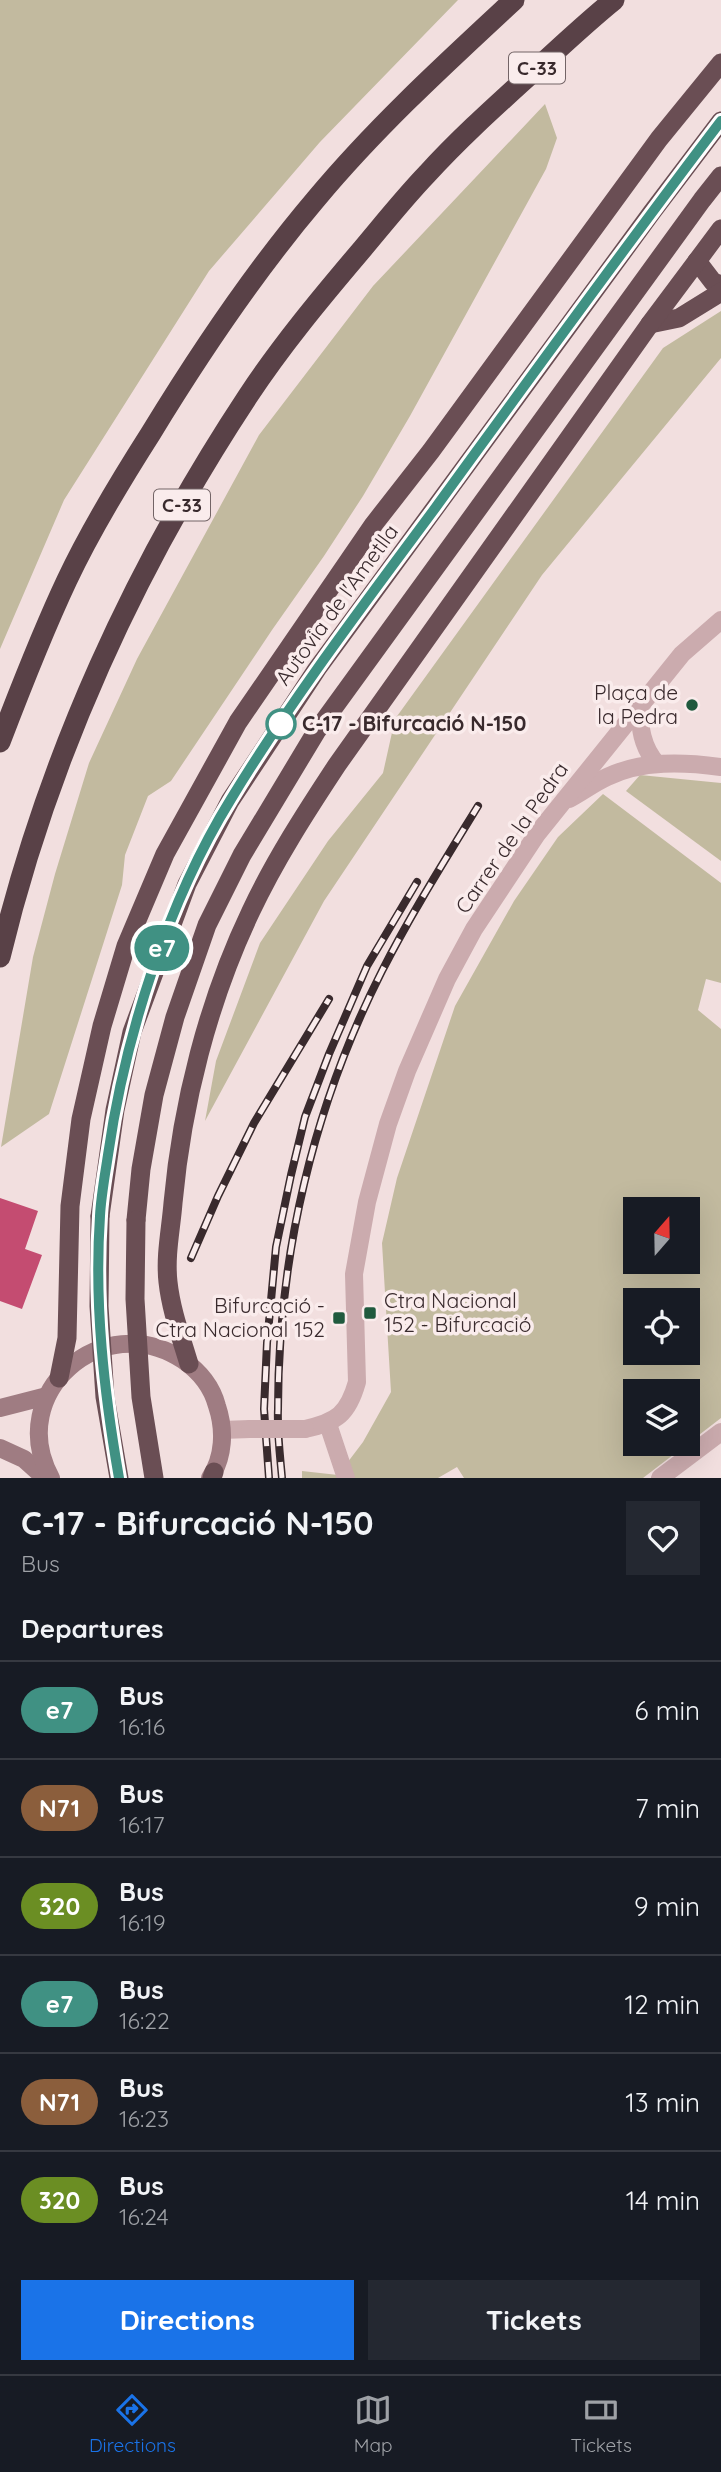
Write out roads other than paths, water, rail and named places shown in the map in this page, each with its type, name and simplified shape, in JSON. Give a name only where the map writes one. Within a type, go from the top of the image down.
[{"type":"highway","points":[[0,741],[26,672],[68,578],[118,486],[197,357],[262,265],[317,198],[374,134],[514,0]]},
{"type":"highway","name":"C-33","points":[[0,957],[13,901],[42,807],[84,699],[127,607],[173,519],[249,395],[316,305],[426,175],[481,119],[614,0]]},
{"type":"highway","points":[[59,1378],[67,1338],[70,1206],[80,1119],[102,1026],[126,946],[166,854],[238,722],[374,524],[431,451],[659,139],[721,63]]},
{"type":"highway","name":"Autovia de l'Ametlla","points":[[119,1478],[105,1397],[99,1306],[100,1216],[115,1110],[132,1032],[187,884],[230,801],[317,669],[721,121]]},
{"type":"highway","points":[[155,1478],[141,1397],[135,1299],[136,1220],[141,1169],[154,1095],[175,1017],[207,925],[242,855],[316,732],[721,176]]},
{"type":"highway","points":[[189,1364],[168,1282],[167,1250],[177,1161],[207,1029],[251,911],[296,828],[337,765],[650,324],[721,229]]},
{"type":"highway","points":[[696,261],[713,282],[721,285]]},
{"type":"highway","points":[[650,324],[679,318],[721,292]]},
{"type":"main road","points":[[51,1478],[43,1460],[39,1428],[47,1396],[71,1364],[86,1354],[121,1343],[157,1347],[174,1354],[189,1364],[209,1387],[220,1415],[222,1430],[220,1452],[212,1476]]},
{"type":"main road","points":[[0,1408],[47,1396]]},
{"type":"main road","points":[[0,1448],[24,1459],[46,1478]]},
{"type":"street","name":"Carrer de la Pedra","points":[[328,1424],[342,1414],[353,1397],[357,1382],[354,1297],[359,1239],[388,1124],[447,979],[474,929],[515,864],[560,804],[682,654],[721,621]]},
{"type":"street","points":[[640,704],[639,726],[648,753],[657,765]]},
{"type":"street","points":[[606,747],[605,763],[609,776]]},
{"type":"street","points":[[560,804],[609,776],[629,769],[696,764],[721,767]]},
{"type":"street","points":[[222,1430],[305,1429],[328,1424],[346,1478]]},
{"type":"street","points":[[660,1478],[721,1432]]},
{"type":"railway","points":[[282,1478],[278,1418],[285,1295],[304,1184],[319,1129],[337,1075],[382,971],[416,908],[478,806]]},
{"type":"railway","points":[[269,1478],[264,1409],[276,1247],[305,1117],[367,966],[417,882]]},
{"type":"railway","points":[[191,1258],[254,1123],[329,999]]},
{"type":"place","name":"Plaça de la Pedra","points":[[692,705]]},
{"type":"place","name":"C-17 - Bifurcació N-150","points":[[281,724]]},
{"type":"place","name":"Ctra Nacional 152 - Bifurcació","points":[[370,1313]]},
{"type":"place","name":"Bifurcació - Ctra Nacional 152","points":[[339,1318]]}]
